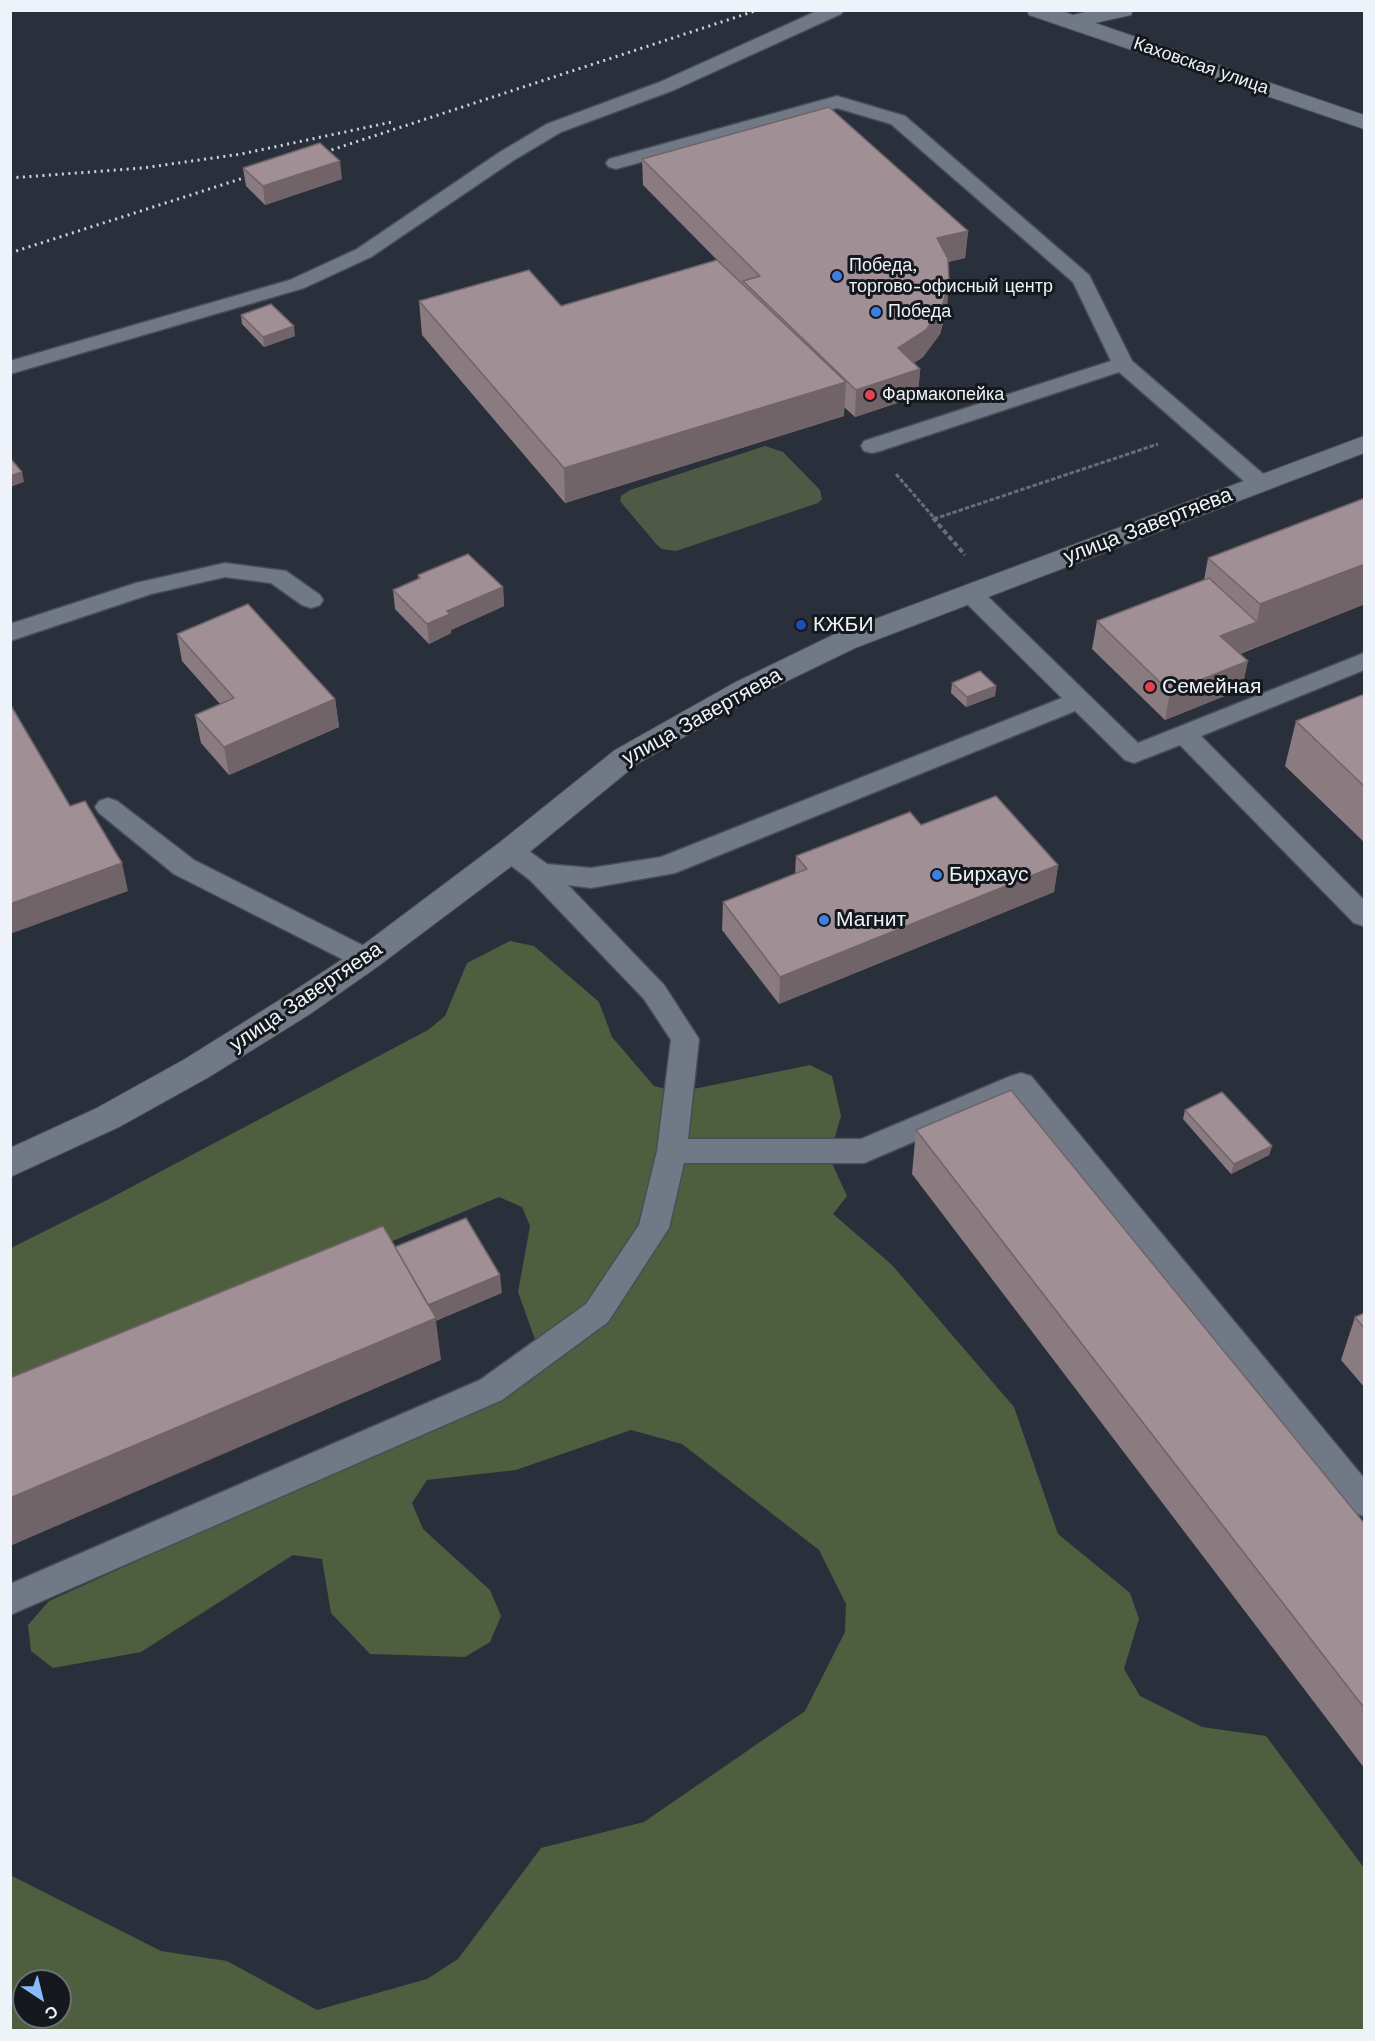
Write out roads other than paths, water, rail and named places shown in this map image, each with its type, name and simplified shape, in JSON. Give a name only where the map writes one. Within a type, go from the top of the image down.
[{"type":"main road","name":"Каховская улица","points":[[1037,10],[1365,122]]},
{"type":"main road","points":[[1072,22],[1122,10]]},
{"type":"main road","name":"улица Завертяева","points":[[10,1164],[107,1118],[196,1068],[298,1005],[366,959],[510,851],[626,757],[744,690],[845,642],[1365,444]]},
{"type":"lane","points":[[10,368],[297,284],[364,253],[507,156],[554,128],[668,86],[835,10]]},
{"type":"lane","points":[[616,163],[837,102],[898,120],[1082,279],[1123,364],[1261,483]]},
{"type":"lane","points":[[872,446],[1123,364]]},
{"type":"lane","points":[[10,633],[145,588],[225,570],[277,576],[311,600]]},
{"type":"lane","points":[[980,589],[1077,701],[1134,754],[1365,661]]},
{"type":"lane","points":[[540,873],[591,878],[665,866],[1077,701]]},
{"type":"lane","points":[[1184,734],[1365,916]]},
{"type":"lane","points":[[108,807],[184,867],[366,959]]},
{"type":"lane","points":[[10,1600],[491,1390],[597,1314],[654,1228],[672,1151],[685,1039],[654,992],[540,873],[510,851]]},
{"type":"lane","points":[[672,1151],[864,1151],[1020,1084],[1365,1502]]},
{"type":"railway","points":[[313,156],[758,10]]},
{"type":"railway","points":[[10,178],[143,168],[241,154],[392,122]]},
{"type":"railway","points":[[10,253],[259,173]]},
{"type":"place","name":"Победа, торгово-офисный центр","points":[[837,276]]},
{"type":"place","name":"Победа","points":[[876,312]]},
{"type":"place","name":"Фармакопейка","points":[[870,395]]},
{"type":"place","name":"КЖБИ","points":[[801,625]]},
{"type":"place","name":"Семейная","points":[[1150,687]]},
{"type":"place","name":"Бирхаус","points":[[937,875]]},
{"type":"place","name":"Магнит","points":[[824,920]]}]
